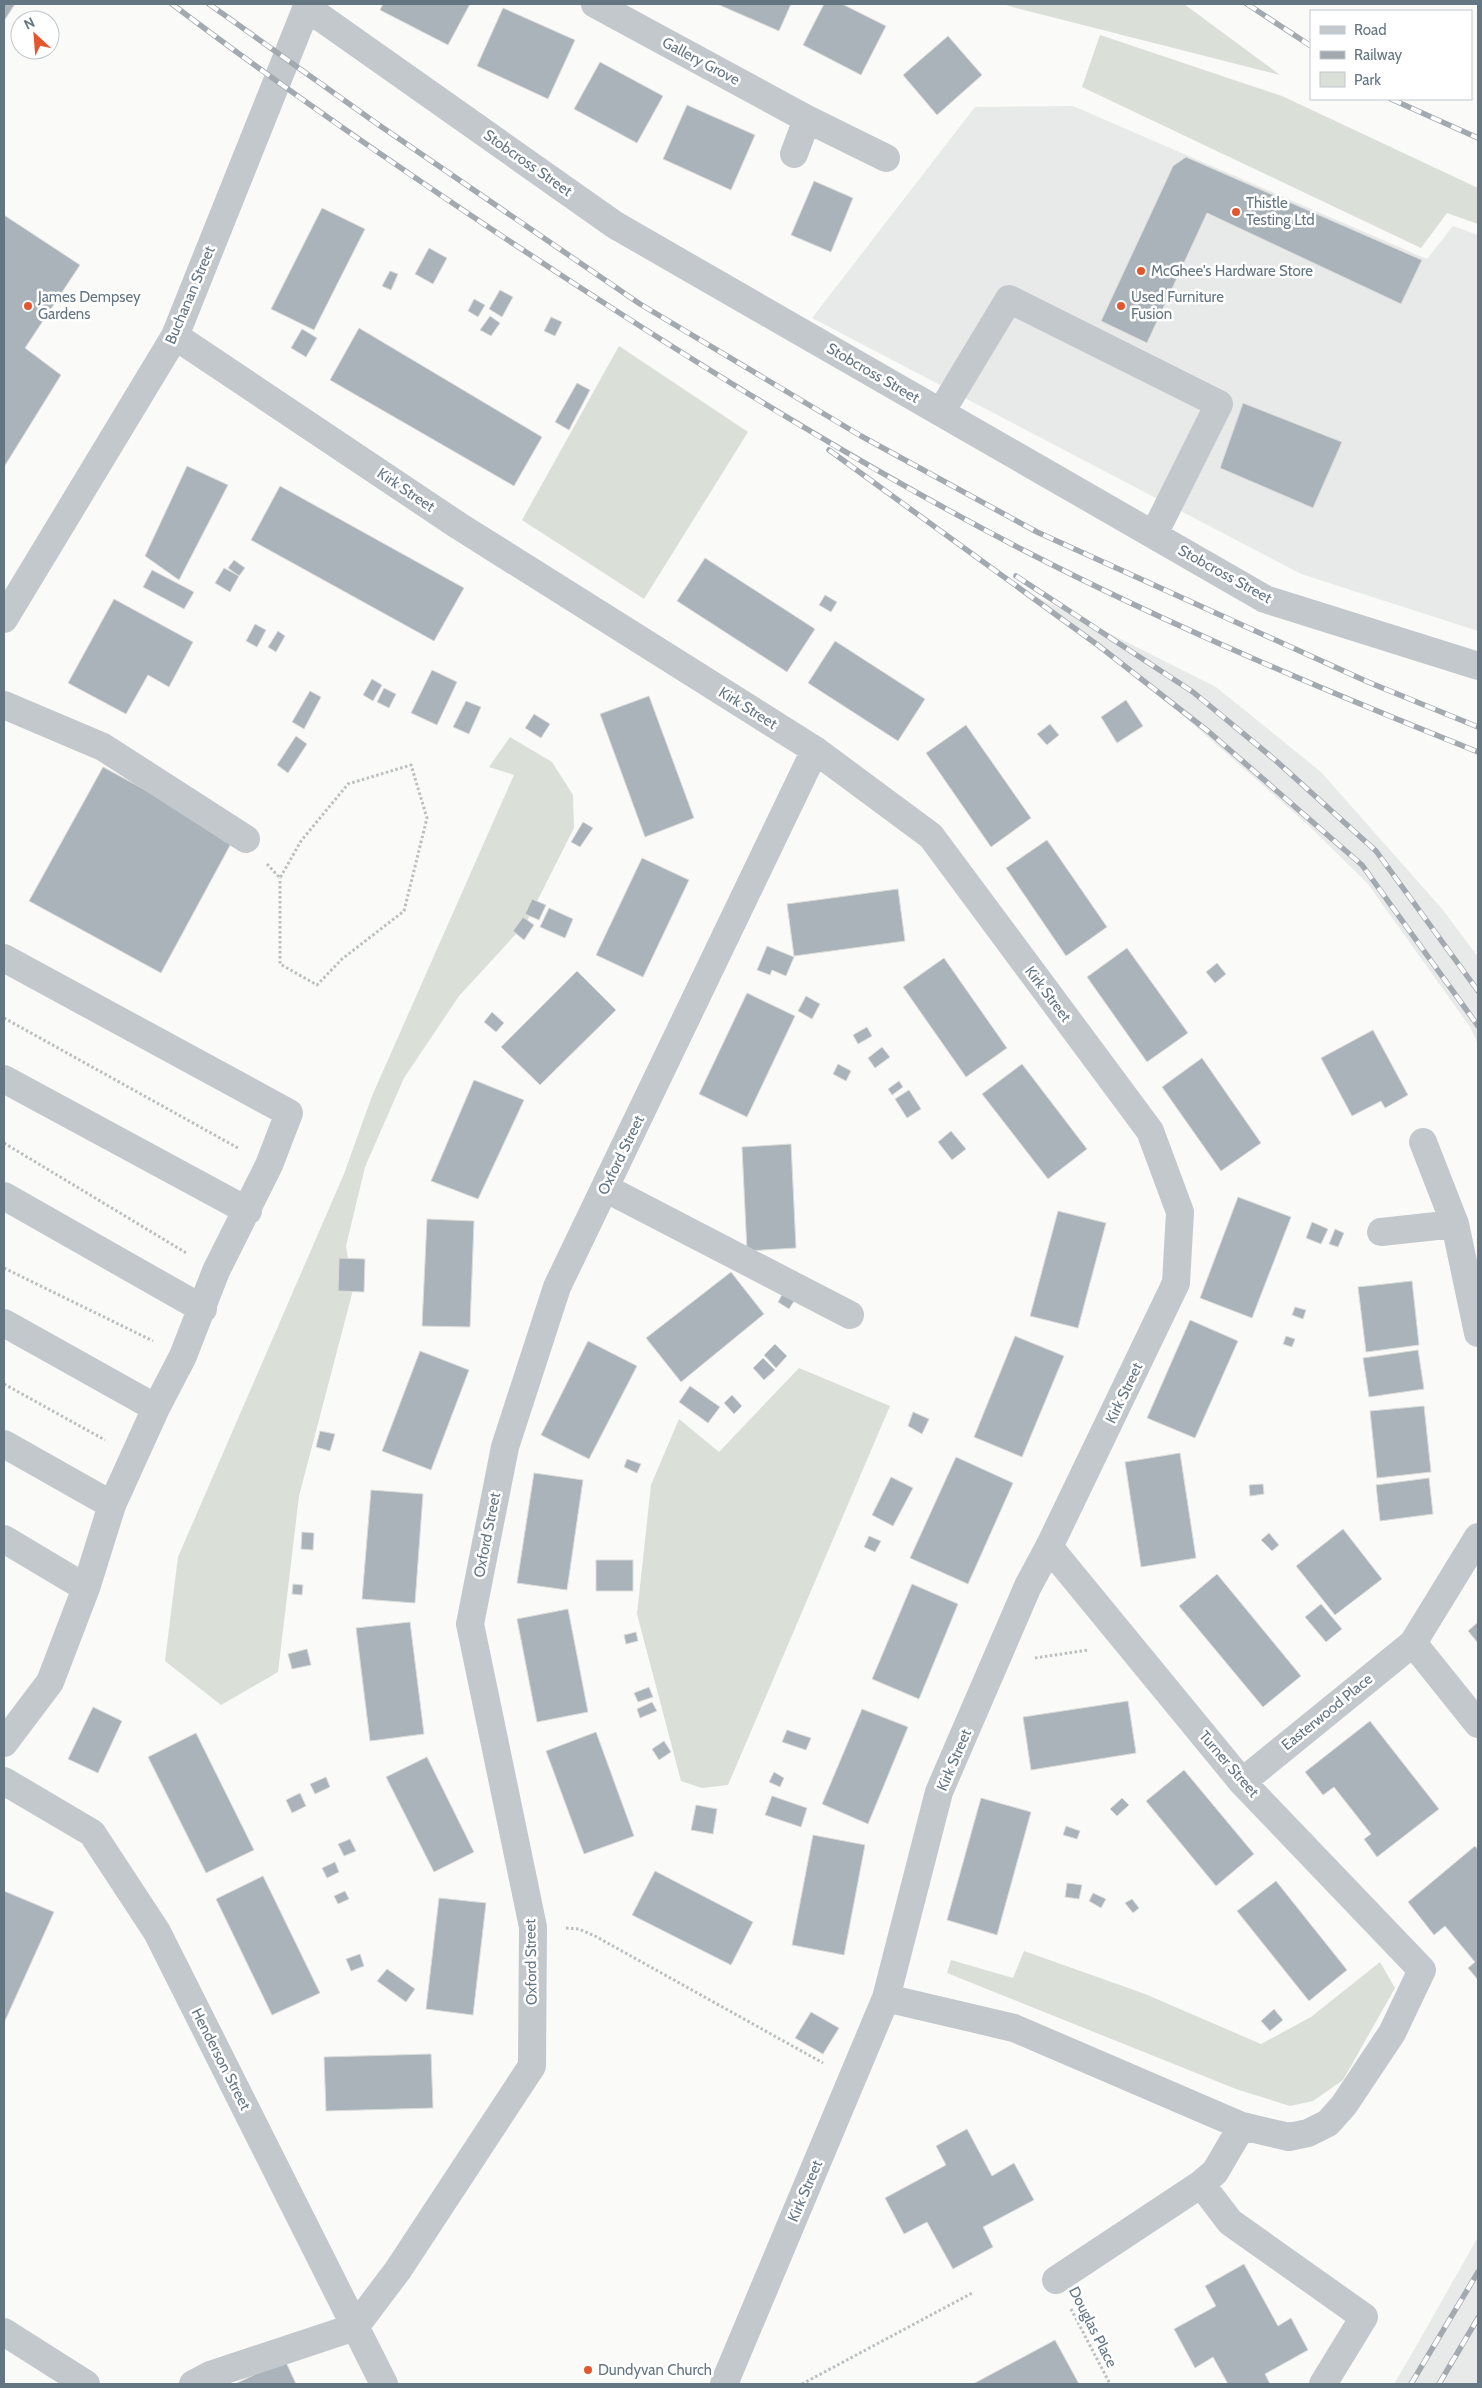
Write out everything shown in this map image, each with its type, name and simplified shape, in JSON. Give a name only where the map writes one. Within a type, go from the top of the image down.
[{"type":"street","name":"Gallery Grove","points":[[595,4],[807,119],[886,158]]},
{"type":"street","name":"Buchanan Street","points":[[4,619],[175,336],[307,6]]},
{"type":"street","name":"Stobcross Street","points":[[307,6],[615,225],[1265,599],[1478,666]]},
{"type":"street","points":[[794,154],[807,119]]},
{"type":"street","points":[[941,412],[1009,299],[1219,404],[1154,534]]},
{"type":"street","name":"Kirk Street","points":[[175,336],[459,526],[815,750],[931,836],[1150,1131],[1180,1212],[1176,1283],[1049,1547],[1028,1586],[939,1792],[886,1998],[724,2384]]},
{"type":"street","points":[[4,705],[103,747],[246,839]]},
{"type":"street","name":"Oxford Street","points":[[355,2327],[398,2270],[532,2066],[533,1926],[470,1624],[505,1447],[557,1287],[815,750]]},
{"type":"street","points":[[4,958],[289,1113],[270,1165],[248,1212],[216,1271],[203,1309],[183,1356],[156,1408],[112,1505],[86,1588],[50,1682],[4,1742]]},
{"type":"street","points":[[4,1079],[248,1212]]},
{"type":"street","points":[[1422,1142],[1455,1224],[1478,1333]]},
{"type":"street","points":[[605,1188],[850,1315]]},
{"type":"street","points":[[4,1196],[203,1309]]},
{"type":"street","points":[[1381,1232],[1455,1224]]},
{"type":"street","points":[[4,1323],[156,1408]]},
{"type":"street","points":[[4,1444],[112,1505]]},
{"type":"street","name":"Easterwood Place","points":[[1242,1782],[1412,1643],[1478,1537]]},
{"type":"street","points":[[4,1539],[86,1588]]},
{"type":"street","name":"Turner Street","points":[[1049,1547],[1242,1782],[1422,1970],[1392,2033],[1344,2105],[1328,2123],[1308,2133],[1289,2137],[1242,2126]]},
{"type":"street","points":[[1412,1643],[1478,1724]]},
{"type":"street","name":"Henderson Street","points":[[4,1782],[92,1833],[157,1932],[384,2384]]},
{"type":"street","points":[[886,1998],[1014,2028],[1242,2126],[1215,2172],[1201,2184],[1056,2280]]},
{"type":"street","points":[[1201,2184],[1230,2222],[1364,2317],[1323,2384]]},
{"type":"street","points":[[193,2384],[210,2374],[355,2327]]},
{"type":"street","points":[[4,2332],[86,2384]]},
{"type":"path","points":[[246,839],[280,878],[280,964],[317,985],[342,959],[404,910],[427,818],[411,766],[348,784],[300,841],[280,878]]},
{"type":"path","points":[[4,1018],[270,1165]]},
{"type":"path","points":[[4,1143],[216,1271]]},
{"type":"path","points":[[4,1268],[183,1356]]},
{"type":"path","points":[[4,1384],[134,1456]]},
{"type":"path","points":[[989,1678],[1025,1659],[1128,1643]]},
{"type":"path","points":[[533,1926],[579,1929],[595,1936],[852,2079]]},
{"type":"path","name":"Douglas Place","points":[[1056,2280],[1110,2384]]},
{"type":"path","points":[[802,2384],[974,2292]]},
{"type":"shaded area","points":[[1073,106],[1427,259],[1453,226],[1478,235],[1478,631],[1301,574],[812,318],[975,107]]},
{"type":"shaded area","points":[[1035,596],[1216,687],[1321,772],[1443,910],[1478,957],[1478,1044],[1470,1027],[1368,884],[1307,824],[1178,711]]},
{"type":"shaded area","points":[[1478,2237],[1478,2384],[1394,2384],[1418,2343]]},
{"type":"green space","points":[[1003,4],[1184,4],[1280,75],[1016,8]]},
{"type":"green space","points":[[1100,35],[1282,96],[1478,188],[1478,224],[1447,213],[1421,248],[1082,87]]},
{"type":"green space","points":[[619,346],[748,432],[644,599],[522,520]]},
{"type":"green space","points":[[510,737],[552,762],[573,795],[574,828],[526,923],[459,996],[404,1078],[365,1167],[346,1246],[353,1290],[299,1496],[278,1672],[221,1705],[165,1661],[178,1557],[344,1174],[372,1096],[514,775],[489,767]]},
{"type":"green space","points":[[799,1368],[890,1406],[728,1785],[702,1788],[681,1781],[637,1614],[651,1485],[679,1419],[719,1452]]},
{"type":"green space","points":[[1024,1951],[1145,1994],[1261,2044],[1311,2017],[1380,1962],[1395,1988],[1343,2080],[1313,2101],[1290,2106],[1236,2089],[947,1973],[951,1960],[1013,1978]]},
{"type":"building","points":[[4,4],[15,4],[10,10],[4,21]]},
{"type":"building","points":[[383,4],[470,4],[448,45],[380,10]]},
{"type":"building","points":[[717,4],[791,4],[779,31]]},
{"type":"building","points":[[824,4],[842,4],[886,26],[861,75],[803,45]]},
{"type":"building","points":[[503,8],[575,40],[548,99],[477,66]]},
{"type":"building","points":[[948,36],[982,75],[937,115],[903,75]]},
{"type":"building","points":[[600,62],[663,96],[637,143],[574,109]]},
{"type":"building","points":[[687,105],[755,135],[731,190],[663,159]]},
{"type":"building","points":[[1186,157],[1422,260],[1401,304],[1207,213],[1147,343],[1101,321],[1173,166]]},
{"type":"building","points":[[814,181],[853,198],[831,252],[791,235]]},
{"type":"building","points":[[322,208],[365,229],[314,330],[271,309]]},
{"type":"building","name":"James Dempsey Gardens","points":[[4,215],[80,265],[25,348],[61,375],[4,467]]},
{"type":"building","points":[[429,248],[447,258],[433,284],[415,274]]},
{"type":"building","points":[[390,271],[398,274],[391,290],[382,286]]},
{"type":"building","points":[[500,290],[513,297],[502,317],[489,309]]},
{"type":"building","points":[[474,299],[485,305],[478,317],[468,311]]},
{"type":"building","points":[[490,316],[500,323],[491,336],[480,330]]},
{"type":"building","points":[[551,317],[562,322],[555,336],[544,331]]},
{"type":"building","points":[[359,328],[542,437],[514,486],[330,380]]},
{"type":"building","points":[[302,329],[317,338],[306,357],[291,348]]},
{"type":"building","points":[[577,383],[590,390],[569,430],[555,422]]},
{"type":"building","points":[[1243,403],[1342,442],[1313,508],[1220,468]]},
{"type":"building","points":[[187,466],[228,485],[179,580],[145,556]]},
{"type":"building","points":[[280,486],[464,588],[434,641],[251,540]]},
{"type":"building","points":[[705,558],[815,629],[787,672],[677,601]]},
{"type":"building","points":[[234,560],[245,568],[239,576],[228,568]]},
{"type":"building","points":[[224,568],[239,576],[230,592],[215,583]]},
{"type":"building","points":[[152,570],[194,592],[184,609],[143,587]]},
{"type":"building","points":[[825,595],[837,602],[831,612],[819,605]]},
{"type":"building","points":[[114,599],[193,642],[169,687],[148,675],[126,714],[68,683]]},
{"type":"building","points":[[255,624],[266,630],[257,647],[246,641]]},
{"type":"building","points":[[278,631],[285,636],[276,652],[268,647]]},
{"type":"building","points":[[835,641],[925,699],[898,741],[808,683]]},
{"type":"building","points":[[432,670],[457,682],[437,725],[411,713]]},
{"type":"building","points":[[372,679],[382,685],[373,701],[363,695]]},
{"type":"building","points":[[384,688],[396,694],[389,708],[377,702]]},
{"type":"building","points":[[310,691],[321,697],[304,729],[292,722]]},
{"type":"building","points":[[649,696],[694,818],[645,837],[600,714]]},
{"type":"building","points":[[1126,700],[1143,726],[1117,743],[1101,717]]},
{"type":"building","points":[[466,701],[481,707],[469,734],[453,727]]},
{"type":"building","points":[[534,714],[550,724],[541,738],[525,728]]},
{"type":"building","points":[[1050,724],[1059,735],[1047,745],[1037,734]]},
{"type":"building","points":[[966,725],[1031,818],[991,847],[926,753]]},
{"type":"building","points":[[296,736],[307,744],[288,773],[277,765]]},
{"type":"building","points":[[103,767],[234,838],[161,973],[29,901]]},
{"type":"building","points":[[583,822],[593,828],[580,847],[571,842]]},
{"type":"building","points":[[1047,840],[1107,927],[1066,956],[1006,868]]},
{"type":"building","points":[[642,858],[689,880],[643,977],[596,955]]},
{"type":"building","points":[[898,889],[905,941],[794,956],[787,904]]},
{"type":"building","points":[[532,899],[546,905],[539,920],[525,914]]},
{"type":"building","points":[[549,908],[573,919],[565,938],[540,927]]},
{"type":"building","points":[[523,917],[534,925],[524,940],[513,931]]},
{"type":"building","points":[[767,946],[794,957],[786,976],[772,970],[770,975],[757,970]]},
{"type":"building","points":[[1127,948],[1188,1033],[1147,1062],[1087,977]]},
{"type":"building","points":[[944,958],[1007,1048],[966,1077],[903,987]]},
{"type":"building","points":[[1217,963],[1226,974],[1215,983],[1206,972]]},
{"type":"building","points":[[577,971],[616,1010],[540,1085],[501,1047]]},
{"type":"building","points":[[747,993],[795,1016],[747,1117],[699,1094]]},
{"type":"building","points":[[806,996],[820,1004],[812,1019],[798,1011]]},
{"type":"building","points":[[492,1012],[504,1023],[496,1032],[484,1022]]},
{"type":"building","points":[[867,1027],[872,1036],[858,1044],[853,1035]]},
{"type":"building","points":[[1373,1030],[1408,1095],[1385,1108],[1381,1101],[1352,1116],[1321,1058]]},
{"type":"building","points":[[882,1047],[890,1057],[875,1068],[868,1058]]},
{"type":"building","points":[[1202,1058],[1261,1143],[1221,1171],[1162,1087]]},
{"type":"building","points":[[838,1064],[851,1071],[846,1081],[833,1074]]},
{"type":"building","points":[[1022,1064],[1087,1149],[1048,1179],[982,1094]]},
{"type":"building","points":[[474,1080],[524,1100],[478,1199],[431,1181]]},
{"type":"building","points":[[899,1081],[903,1087],[892,1095],[888,1089]]},
{"type":"building","points":[[909,1090],[921,1109],[907,1118],[895,1099]]},
{"type":"building","points":[[951,1131],[966,1149],[952,1160],[938,1142]]},
{"type":"building","points":[[791,1144],[796,1248],[747,1251],[742,1147]]},
{"type":"building","points":[[1238,1197],[1291,1217],[1252,1318],[1200,1298]]},
{"type":"building","points":[[1058,1211],[1106,1223],[1078,1328],[1030,1316]]},
{"type":"building","points":[[427,1219],[474,1221],[470,1327],[422,1326]]},
{"type":"building","points":[[1312,1222],[1328,1229],[1321,1244],[1306,1238]]},
{"type":"building","points":[[1335,1229],[1344,1233],[1338,1247],[1329,1244]]},
{"type":"building","points":[[339,1258],[365,1259],[364,1292],[338,1291]]},
{"type":"building","points":[[731,1272],[764,1314],[681,1382],[646,1338]]},
{"type":"building","points":[[1412,1281],[1419,1345],[1366,1352],[1358,1287]]},
{"type":"building","points":[[784,1291],[796,1298],[789,1309],[778,1302]]},
{"type":"building","points":[[1295,1307],[1306,1310],[1303,1319],[1292,1315]]},
{"type":"building","points":[[1190,1320],[1238,1341],[1195,1438],[1147,1418]]},
{"type":"building","points":[[1015,1336],[1064,1356],[1022,1457],[974,1437]]},
{"type":"building","points":[[1286,1336],[1295,1339],[1292,1347],[1283,1344]]},
{"type":"building","points":[[588,1341],[637,1366],[589,1459],[541,1435]]},
{"type":"building","points":[[775,1344],[787,1356],[776,1368],[764,1355]]},
{"type":"building","points":[[1418,1350],[1424,1389],[1369,1397],[1363,1358]]},
{"type":"building","points":[[420,1351],[469,1370],[431,1470],[382,1451]]},
{"type":"building","points":[[763,1358],[775,1370],[764,1380],[753,1368]]},
{"type":"building","points":[[690,1386],[720,1407],[708,1423],[679,1402]]},
{"type":"building","points":[[732,1395],[742,1406],[734,1414],[724,1403]]},
{"type":"building","points":[[1424,1406],[1431,1472],[1377,1478],[1370,1411]]},
{"type":"building","points":[[913,1412],[929,1419],[922,1434],[908,1426]]},
{"type":"building","points":[[320,1431],[335,1434],[330,1451],[316,1447]]},
{"type":"building","points":[[1180,1453],[1196,1558],[1141,1567],[1125,1462]]},
{"type":"building","points":[[956,1457],[1013,1483],[968,1584],[910,1558]]},
{"type":"building","points":[[627,1459],[641,1464],[637,1473],[624,1467]]},
{"type":"building","points":[[534,1473],[583,1480],[567,1590],[517,1583]]},
{"type":"building","points":[[891,1477],[913,1488],[893,1526],[872,1515]]},
{"type":"building","points":[[1429,1478],[1433,1514],[1380,1521],[1376,1485]]},
{"type":"building","points":[[1263,1484],[1264,1494],[1250,1496],[1249,1485]]},
{"type":"building","points":[[371,1490],[423,1494],[415,1603],[362,1599]]},
{"type":"building","points":[[1343,1529],[1382,1579],[1335,1615],[1296,1566]]},
{"type":"building","points":[[302,1532],[314,1533],[313,1550],[301,1549]]},
{"type":"building","points":[[1269,1533],[1279,1545],[1272,1551],[1261,1540]]},
{"type":"building","points":[[869,1536],[881,1541],[875,1552],[864,1547]]},
{"type":"building","points":[[596,1560],[633,1560],[633,1591],[596,1591]]},
{"type":"building","points":[[1217,1574],[1301,1676],[1263,1707],[1179,1606]]},
{"type":"building","points":[[293,1584],[303,1585],[302,1595],[292,1594]]},
{"type":"building","points":[[912,1584],[958,1604],[919,1699],[872,1679]]},
{"type":"building","points":[[1321,1604],[1342,1629],[1326,1642],[1305,1617]]},
{"type":"building","points":[[568,1609],[588,1712],[537,1722],[517,1619]]},
{"type":"building","points":[[410,1622],[424,1734],[370,1741],[356,1628]]},
{"type":"building","points":[[1478,1622],[1478,1643],[1468,1631]]},
{"type":"building","points":[[636,1632],[638,1641],[626,1644],[624,1635]]},
{"type":"building","points":[[307,1649],[311,1665],[292,1669],[288,1654]]},
{"type":"building","points":[[649,1687],[653,1697],[638,1702],[634,1693]]},
{"type":"building","points":[[1128,1701],[1136,1753],[1031,1770],[1023,1717]]},
{"type":"building","points":[[652,1702],[657,1711],[640,1718],[637,1709]]},
{"type":"building","points":[[93,1707],[122,1721],[98,1773],[68,1759]]},
{"type":"building","points":[[862,1709],[908,1727],[868,1824],[822,1804]]},
{"type":"building","points":[[1370,1721],[1439,1809],[1377,1857],[1364,1839],[1371,1834],[1334,1787],[1323,1795],[1305,1772]]},
{"type":"building","points":[[787,1730],[811,1738],[806,1750],[782,1742]]},
{"type":"building","points":[[596,1732],[634,1836],[584,1854],[546,1751]]},
{"type":"building","points":[[196,1733],[254,1850],[206,1873],[148,1757]]},
{"type":"building","points":[[664,1741],[671,1752],[659,1760],[652,1749]]},
{"type":"building","points":[[427,1757],[474,1852],[434,1872],[386,1777]]},
{"type":"building","points":[[1184,1770],[1254,1854],[1216,1886],[1146,1801]]},
{"type":"building","points":[[774,1772],[784,1778],[780,1787],[769,1782]]},
{"type":"building","points":[[326,1777],[330,1787],[315,1794],[310,1784]]},
{"type":"building","points":[[300,1793],[306,1806],[292,1813],[286,1800]]},
{"type":"building","points":[[772,1796],[807,1808],[801,1827],[765,1815]]},
{"type":"building","points":[[981,1798],[1031,1812],[997,1935],[947,1920]]},
{"type":"building","points":[[1122,1798],[1129,1805],[1117,1816],[1110,1809]]},
{"type":"building","points":[[696,1805],[717,1809],[713,1834],[691,1830]]},
{"type":"building","points":[[1066,1826],[1080,1831],[1077,1839],[1063,1835]]},
{"type":"building","points":[[813,1835],[865,1845],[844,1955],[792,1945]]},
{"type":"building","points":[[350,1839],[356,1851],[344,1856],[338,1844]]},
{"type":"building","points":[[1475,1846],[1478,1850],[1478,1980],[1468,1968],[1475,1962],[1445,1926],[1434,1935],[1408,1902]]},
{"type":"building","points":[[335,1862],[339,1872],[327,1878],[322,1868]]},
{"type":"building","points":[[655,1871],[753,1922],[731,1965],[632,1915]]},
{"type":"building","points":[[263,1876],[320,1993],[272,2015],[216,1899]]},
{"type":"building","points":[[1276,1881],[1347,1970],[1309,2001],[1237,1911]]},
{"type":"building","points":[[1067,1883],[1082,1885],[1079,1899],[1065,1897]]},
{"type":"building","points":[[4,1891],[54,1912],[4,2023]]},
{"type":"building","points":[[345,1891],[349,1899],[338,1904],[334,1896]]},
{"type":"building","points":[[1093,1893],[1106,1899],[1101,1908],[1089,1901]]},
{"type":"building","points":[[439,1898],[486,1903],[473,2015],[426,2009]]},
{"type":"building","points":[[1132,1899],[1139,1908],[1133,1913],[1125,1903]]},
{"type":"building","points":[[360,1954],[364,1966],[351,1971],[346,1959]]},
{"type":"building","points":[[387,1969],[415,1989],[406,2002],[377,1981]]},
{"type":"building","points":[[1274,2009],[1283,2020],[1270,2031],[1261,2021]]},
{"type":"building","points":[[811,2012],[839,2028],[823,2054],[795,2038]]},
{"type":"building","points":[[431,2054],[433,2108],[326,2111],[324,2057]]},
{"type":"building","points":[[967,2129],[992,2176],[1014,2163],[1034,2200],[983,2227],[993,2247],[953,2269],[927,2222],[904,2234],[885,2198],[946,2165],[936,2146]]},
{"type":"building","points":[[1244,2264],[1278,2326],[1291,2318],[1308,2350],[1265,2374],[1270,2384],[1228,2384],[1213,2357],[1195,2368],[1174,2329],[1216,2306],[1205,2286]]},
{"type":"building","points":[[1055,2340],[1079,2384],[973,2384]]},
{"type":"building","points":[[285,2360],[296,2384],[235,2384]]},
{"type":"railway","points":[[172,4],[317,110],[514,244],[677,350],[850,455],[968,521],[1082,580],[1307,682],[1478,752]]},
{"type":"railway","points":[[209,4],[376,123],[640,304],[861,436],[1037,532],[1368,682],[1478,727]]},
{"type":"railway","points":[[1247,4],[1310,45]]},
{"type":"railway","points":[[1393,100],[1478,138]]},
{"type":"railway","points":[[829,450],[1099,646],[1209,732],[1362,865],[1478,1026]]},
{"type":"railway","points":[[1016,576],[1193,692],[1274,759],[1376,851],[1478,991]]},
{"type":"railway","points":[[1411,2384],[1478,2272]]},
{"type":"railway","points":[[1439,2384],[1478,2318]]},
{"type":"place","name":"Thistle Testing Ltd","points":[[1236,212]]},
{"type":"place","name":"McGhee's Hardware Store","points":[[1141,271]]},
{"type":"place","name":"James Dempsey Gardens","points":[[28,306]]},
{"type":"place","name":"Used Furniture Fusion","points":[[1121,306]]},
{"type":"place","name":"Dundyvan Church","points":[[588,2370]]}]
